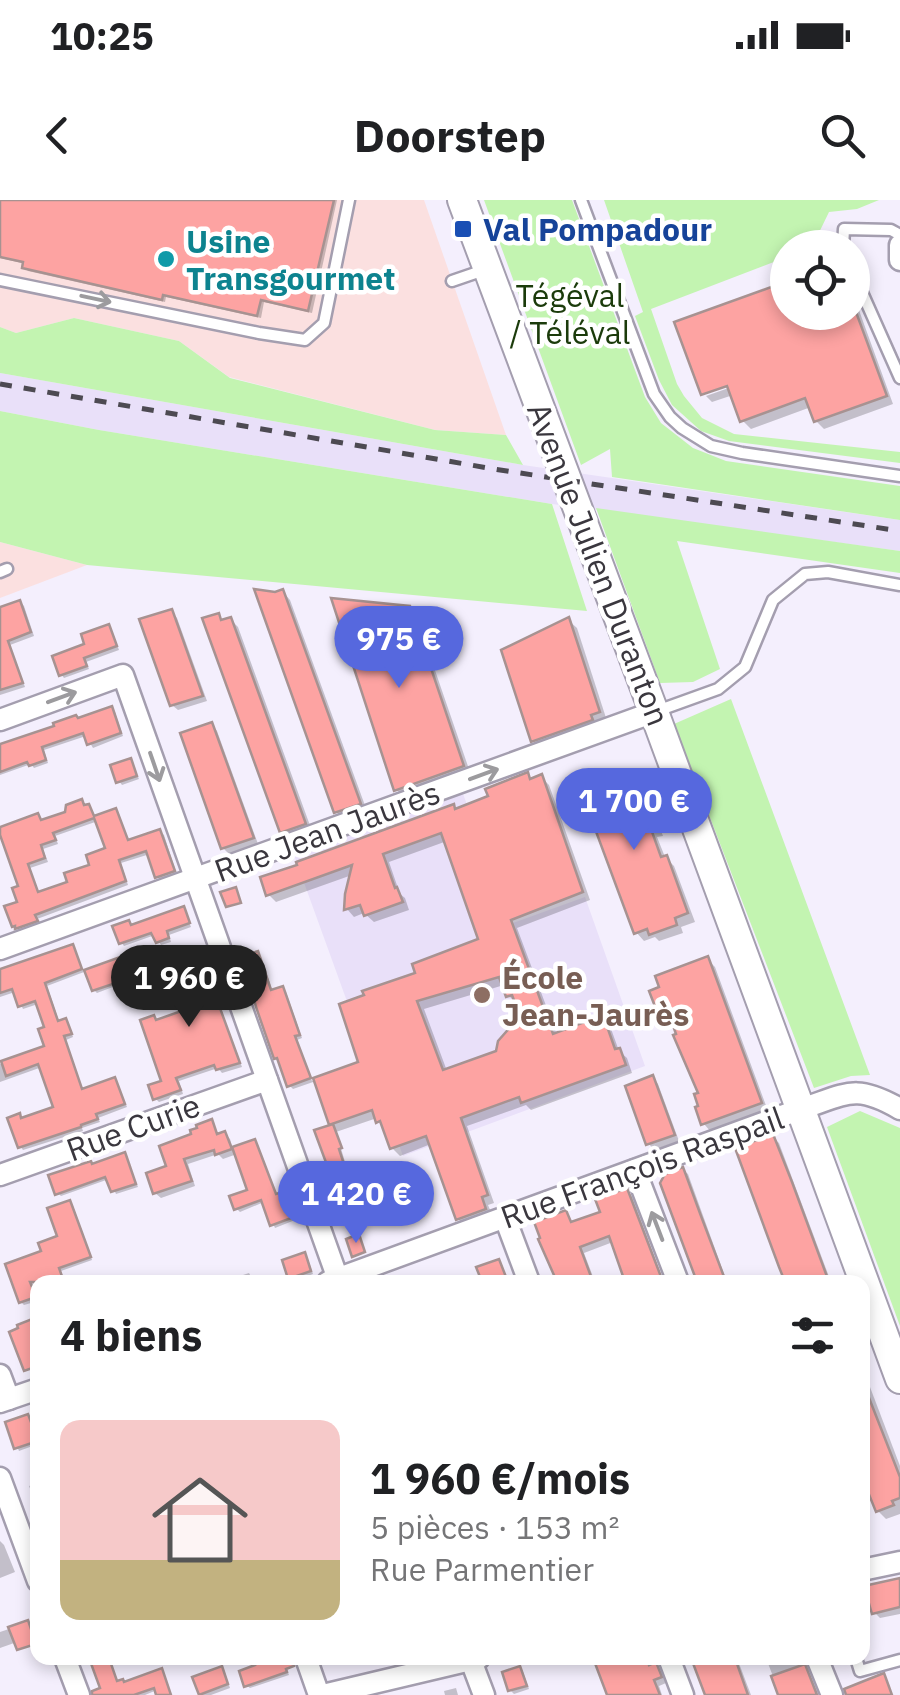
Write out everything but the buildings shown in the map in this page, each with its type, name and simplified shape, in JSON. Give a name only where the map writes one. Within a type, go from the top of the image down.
[{"type":"main road","name":"Avenue Julien Duranton","points":[[462,200],[862,1275]]},
{"type":"main road","name":"Avenue Julien Duranton","points":[[870,1297],[900,1379]]},
{"type":"street","points":[[900,244],[900,260]]},
{"type":"street","points":[[0,720],[123,675],[333,1275]]},
{"type":"street","name":"Rue Jean Jaurès","points":[[0,948],[654,712]]},
{"type":"street","name":"Rue Curie","points":[[0,1175],[266,1080]]},
{"type":"street","name":"Rue François Raspail","points":[[351,1275],[858,1091],[900,1109]]},
{"type":"street","points":[[635,1170],[675,1275]]},
{"type":"street","points":[[505,1218],[526,1275]]},
{"type":"street","points":[[0,1375],[4,1401],[30,1392]]},
{"type":"street","points":[[0,1478],[30,1559]]},
{"type":"street","points":[[870,1565],[900,1562]]},
{"type":"street","points":[[68,1665],[79,1695]]},
{"type":"street","points":[[309,1665],[321,1695],[444,1665]]},
{"type":"street","points":[[475,1665],[484,1695]]},
{"type":"street","points":[[672,1665],[683,1695]]},
{"type":"street","points":[[820,1665],[832,1695]]},
{"type":"lane","points":[[0,280],[305,340],[324,324],[349,200]]},
{"type":"lane","points":[[581,200],[654,394],[682,428],[724,450],[900,476]]},
{"type":"lane","points":[[844,230],[891,230],[900,235]]},
{"type":"lane","points":[[452,282],[488,269]]},
{"type":"lane","points":[[870,310],[900,378]]},
{"type":"lane","points":[[654,712],[718,688],[744,667],[773,600],[805,574],[828,572],[900,585]]},
{"type":"lane","points":[[858,1665],[860,1671],[900,1660]]},
{"type":"shaded area","points":[[0,200],[424,200],[506,435],[435,430],[229,377],[179,341],[74,318],[16,333],[0,327]]},
{"type":"shaded area","points":[[0,373],[523,465],[900,520],[900,551],[552,504],[0,411]]},
{"type":"shaded area","points":[[0,542],[87,565],[0,598]]},
{"type":"shaded area","name":"École Jean-Jaurès","points":[[463,794],[513,923],[585,897],[645,1066],[403,1156],[294,855]]},
{"type":"green space","name":"Tégéval / Téléval","points":[[484,200],[572,200],[645,397],[661,423],[693,448],[726,461],[900,486],[900,520],[612,477],[610,449],[581,465]]},
{"type":"green space","points":[[604,200],[879,200],[857,209],[829,212],[820,230],[770,230],[770,264],[651,309],[677,384],[702,418],[734,434],[900,452],[900,463],[729,441],[701,431],[672,405],[659,380],[635,316],[643,312]]},
{"type":"green space","points":[[74,318],[179,341],[230,378],[435,430],[506,435],[523,465],[0,373],[0,327],[16,333]]},
{"type":"green space","points":[[0,411],[552,504],[587,611],[87,565],[0,542]]},
{"type":"green space","points":[[596,508],[900,551],[900,573],[677,541],[720,669],[693,682],[660,683]]},
{"type":"green space","points":[[731,699],[870,1075],[851,1076],[814,1088],[674,724]]},
{"type":"green space","points":[[860,1111],[900,1128],[900,1326],[827,1127]]},
{"type":"railway","points":[[0,384],[494,469],[900,531]]},
{"type":"place","name":"Val Pompadour","points":[[463,229]]},
{"type":"place","name":"Usine Transgourmet","points":[[166,259]]},
{"type":"place","name":"École Jean-Jaurès","points":[[482,995]]}]
